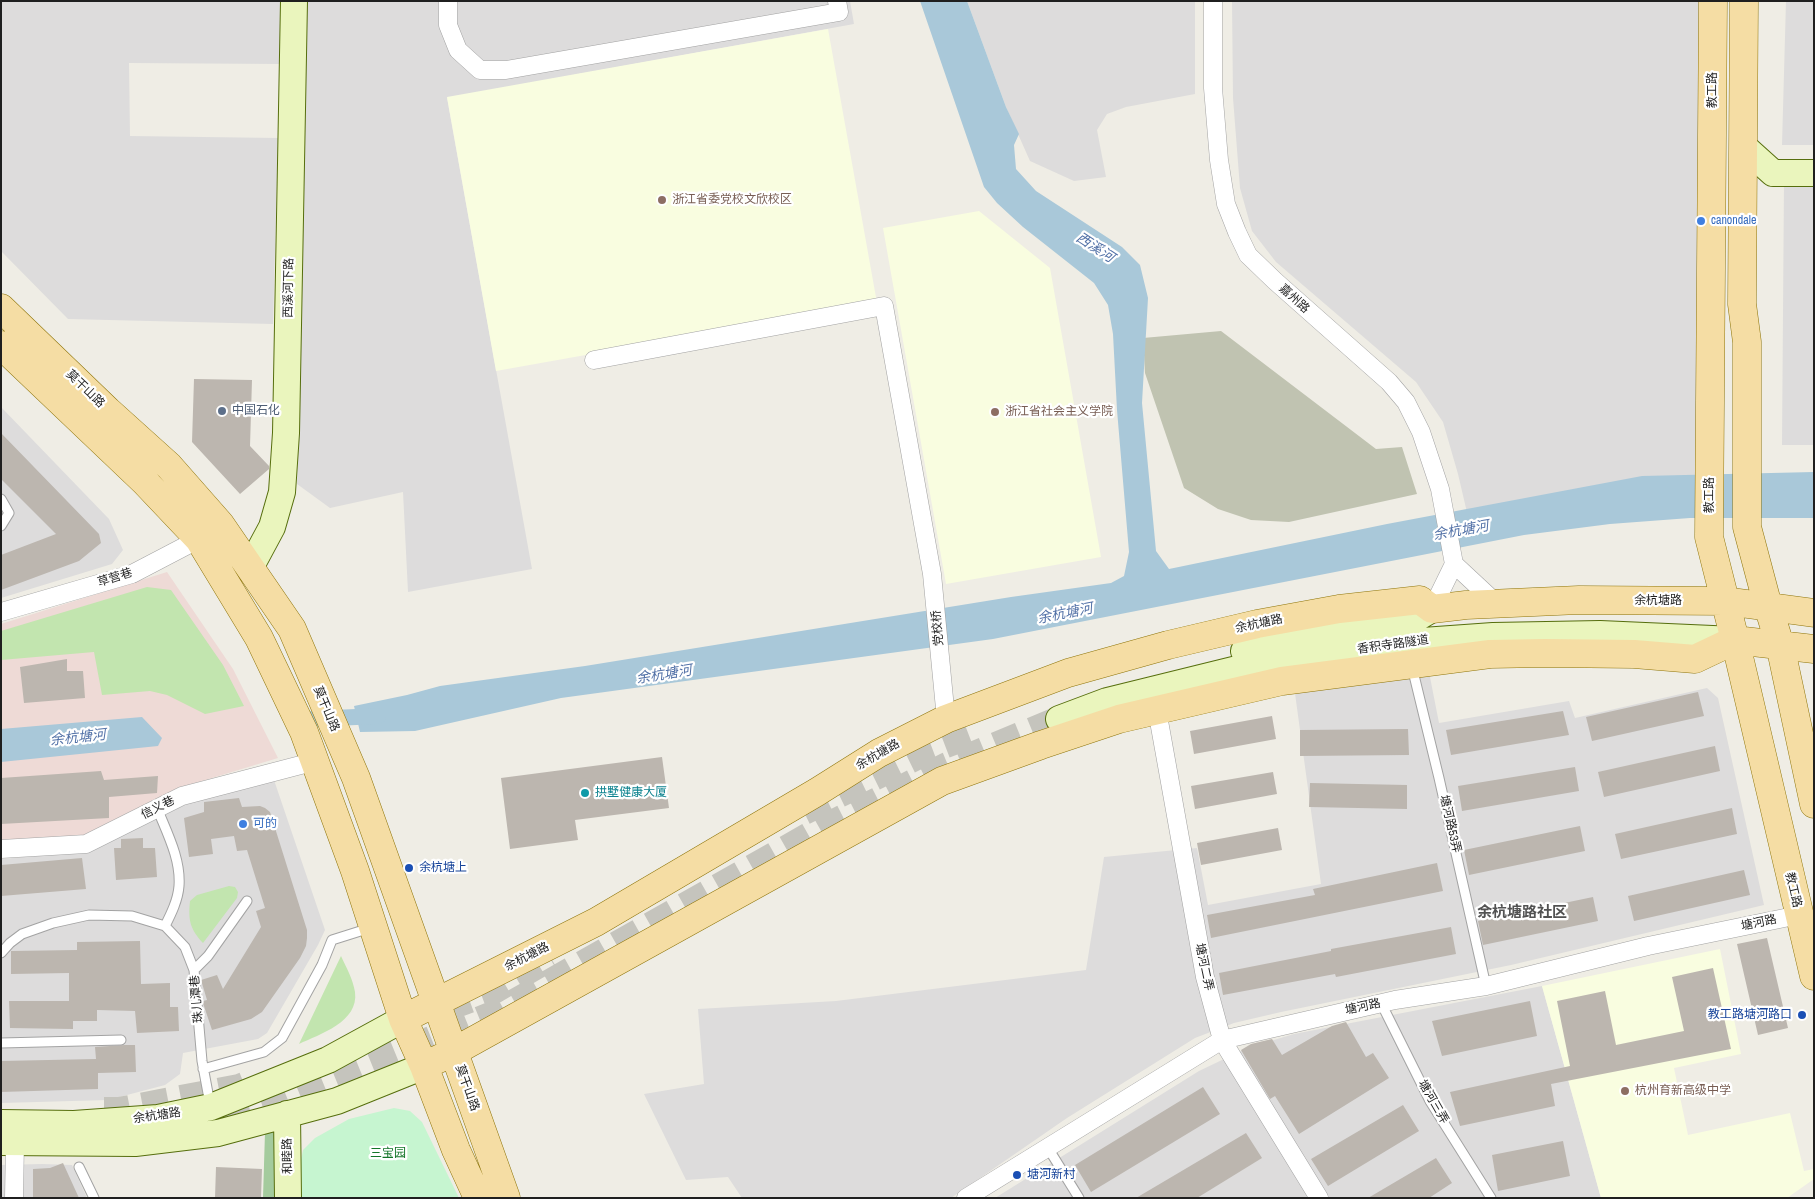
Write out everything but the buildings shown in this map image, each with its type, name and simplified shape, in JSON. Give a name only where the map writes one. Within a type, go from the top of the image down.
[{"type":"main road","name":"西溪河下路","points":[[250,568],[272,527],[282,492],[286,433],[294,1]]},
{"type":"main road","name":"教工路","points":[[1713,1],[1710,537],[1814,976]]},
{"type":"main road","points":[[1744,1],[1742,304],[1747,342],[1748,527],[1780,645],[1814,804]]},
{"type":"main road","points":[[1743,146],[1773,173],[1814,173]]},
{"type":"main road","points":[[1743,200],[1773,173]]},
{"type":"main road","name":"莫干山路","points":[[1,308],[108,411],[169,466],[209,532],[316,761],[404,1019],[456,1150],[478,1198]]},
{"type":"main road","name":"莫干山路","points":[[1,345],[145,482],[209,532],[250,568],[292,628],[356,778],[506,1198]]},
{"type":"main road","name":"余杭塘路","points":[[6,1136],[74,1124],[158,1118],[211,1107],[328,1060],[404,1019],[596,922],[817,792],[879,753],[946,719],[1068,673],[1168,644],[1256,624],[1339,609],[1420,600],[1432,609],[1466,605],[1579,600],[1725,601],[1814,613]]},
{"type":"main road","name":"香积寺路隧道","points":[[1432,609],[1410,622],[1330,633],[1263,646],[1155,673],[1055,712],[1253,665],[1423,641],[1493,636],[1600,634],[1735,640]]},
{"type":"main road","points":[[1735,640],[1814,649]]},
{"type":"main road","name":"余杭塘路","points":[[6,1136],[134,1143],[218,1133],[337,1101],[424,1066],[453,1052],[942,782],[1110,722],[1282,681],[1490,654],[1545,652],[1634,654],[1695,659],[1735,640]]},
{"type":"main road","name":"和睦路","points":[[287,1114],[288,1198]]},
{"type":"street","points":[[448,1],[448,25],[458,50],[480,70],[506,70],[839,12],[837,1]]},
{"type":"street","name":"嘉州路","points":[[1213,1],[1213,88],[1219,160],[1226,204],[1237,232],[1248,255],[1389,382],[1406,402],[1421,432],[1440,489],[1454,564]]},
{"type":"street","name":"党校桥","points":[[594,360],[884,306],[932,574],[946,719]]},
{"type":"street","name":"草营巷","points":[[1,612],[132,574],[209,532]]},
{"type":"street","points":[[1432,609],[1454,564],[1497,604]]},
{"type":"street","name":"塘河二弄","points":[[1157,710],[1205,976],[1222,1040],[1319,1198]]},
{"type":"street","name":"信义巷","points":[[1,849],[86,844],[182,796],[316,761]]},
{"type":"street","name":"塘河路","points":[[966,1198],[1222,1040],[1381,1003],[1486,986],[1648,946],[1799,915]]},
{"type":"street","points":[[6,1136],[14,1198]]},
{"type":"lane","points":[[1,499],[9,513],[1,526]]},
{"type":"lane","name":"塘河路53弄","points":[[1412,664],[1486,986]]},
{"type":"lane","points":[[158,808],[173,847],[179,887],[165,926]]},
{"type":"lane","points":[[194,970],[208,956],[247,901]]},
{"type":"lane","name":"珠儿潭巷","points":[[1,953],[6,941],[22,934],[53,923],[89,915],[132,916],[165,926],[185,947],[194,970],[203,1069],[211,1107]]},
{"type":"lane","points":[[203,1069],[264,1052],[282,1038],[322,965],[332,940],[373,927]]},
{"type":"lane","name":"塘河三弄","points":[[1381,1003],[1430,1100],[1491,1198]]},
{"type":"lane","points":[[1,1043],[121,1040]]},
{"type":"lane","points":[[1048,1148],[1079,1198]]},
{"type":"lane","points":[[79,1167],[94,1198]]},
{"type":"shaded area","points":[[1,1],[281,1],[280,64],[129,63],[130,136],[278,138],[273,324],[68,319],[1,251]]},
{"type":"shaded area","points":[[307,1],[850,1],[854,24],[447,98],[532,569],[408,592],[403,492],[330,508],[297,484]]},
{"type":"shaded area","points":[[967,1],[1195,1],[1195,94],[1126,107],[1107,114],[1097,130],[1106,177],[1074,181],[1030,161],[1006,107]]},
{"type":"shaded area","points":[[1232,1],[1712,1],[1697,483],[1469,521],[1443,422],[1416,382],[1276,262],[1252,231],[1240,188],[1233,98]]},
{"type":"shaded area","points":[[1786,1],[1814,1],[1814,145],[1782,145]]},
{"type":"shaded area","name":"浙江省委党校文欣校区","points":[[828,29],[877,303],[496,371],[447,97]]},
{"type":"shaded area","points":[[1784,181],[1814,182],[1814,445],[1782,445]]},
{"type":"shaded area","name":"浙江省社会主义学院","points":[[979,211],[1050,268],[1101,557],[946,584],[883,228]]},
{"type":"shaded area","points":[[1221,331],[1376,449],[1402,447],[1417,494],[1289,522],[1251,520],[1218,509],[1184,488],[1145,373],[1143,338]]},
{"type":"shaded area","points":[[1,407],[109,519],[123,550],[112,564],[1,598]]},
{"type":"shaded area","points":[[167,572],[233,669],[278,758],[189,785],[86,836],[1,844],[1,624]]},
{"type":"shaded area","points":[[1429,672],[1439,723],[1569,701],[1575,718],[1707,688],[1718,698],[1764,905],[1511,965],[1234,1023],[1195,1038],[1067,1118],[951,1198],[742,1198],[728,1177],[686,1180],[644,1094],[704,1084],[698,1009],[836,1001],[1086,970],[1104,857],[1197,848],[1208,905],[1321,884],[1294,686]]},
{"type":"shaded area","points":[[274,780],[325,930],[267,1033],[258,1039],[183,1053],[180,1074],[165,1085],[108,1100],[1,1103],[1,859],[90,851],[189,803]]},
{"type":"shaded area","name":"杭州育新高级中学","points":[[1720,949],[1741,1054],[1674,1068],[1688,1135],[1790,1113],[1804,1171],[1814,1169],[1814,1179],[1787,1198],[1601,1198],[1542,986]]},
{"type":"shaded area","name":"塘河新村","points":[[1542,986],[1601,1198],[995,1198],[1199,1071],[1247,1048],[1294,1034]]},
{"type":"shaded area","points":[[1,1165],[72,1165],[87,1198],[1,1198]]},
{"type":"green space","points":[[147,587],[171,590],[223,665],[244,706],[205,714],[167,695],[150,691],[102,695],[94,652],[1,660],[1,631]]},
{"type":"green space","points":[[229,886],[235,887],[238,892],[237,898],[203,943],[191,924],[189,914],[190,901],[197,895]]},
{"type":"green space","points":[[341,956],[355,992],[355,1002],[351,1011],[336,1026],[299,1044]]},
{"type":"green space","name":"三宝园","points":[[394,1108],[410,1111],[422,1122],[459,1198],[300,1198],[299,1170],[303,1150],[315,1138],[349,1119]]},
{"type":"green space","points":[[279,1125],[276,1198],[263,1198],[265,1132]]},
{"type":"water","name":"西溪河","points":[[920,1],[967,1],[1006,107],[1019,134],[1014,145],[1016,169],[1036,191],[1122,247],[1140,265],[1148,298],[1142,403],[1156,551],[1169,569],[1387,524],[1642,476],[1814,472],[1814,518],[1690,518],[1610,524],[1524,535],[993,639],[561,698],[415,731],[360,732],[354,706],[440,686],[585,666],[1011,597],[1111,583],[1124,576],[1129,552],[1117,410],[1113,334],[1108,305],[1094,283],[1023,227],[997,203],[984,187]]},
{"type":"water","points":[[142,717],[162,738],[158,746],[1,762],[1,729]]},
{"type":"waterway","name":"余杭塘河","points":[[312,719],[378,716]]},
{"type":"tunnel","points":[[226,1120],[274,1103],[495,1013],[820,829],[945,766],[1059,719]]},
{"type":"tunnel","points":[[804,812],[925,753],[980,732]]},
{"type":"tunnel","points":[[445,1009],[494,991],[551,958]]},
{"type":"tunnel","points":[[104,1110],[119,1110],[239,1087],[249,1083]]},
{"type":"place","name":"浙江省委党校文欣校区","points":[[662,200]]},
{"type":"place","name":"canondale","points":[[1701,221]]},
{"type":"place","name":"中国石化","points":[[222,411]]},
{"type":"place","name":"浙江省社会主义学院","points":[[995,412]]},
{"type":"place","name":"拱墅健康大厦","points":[[585,793]]},
{"type":"place","name":"可的","points":[[243,824]]},
{"type":"place","name":"余杭塘上","points":[[409,868]]},
{"type":"place","name":"教工路塘河路口","points":[[1802,1015]]},
{"type":"place","name":"杭州育新高级中学","points":[[1625,1091]]},
{"type":"place","name":"塘河新村","points":[[1017,1175]]},
{"type":"district","name":"余杭塘路社区","points":[[1522,913]]}]
